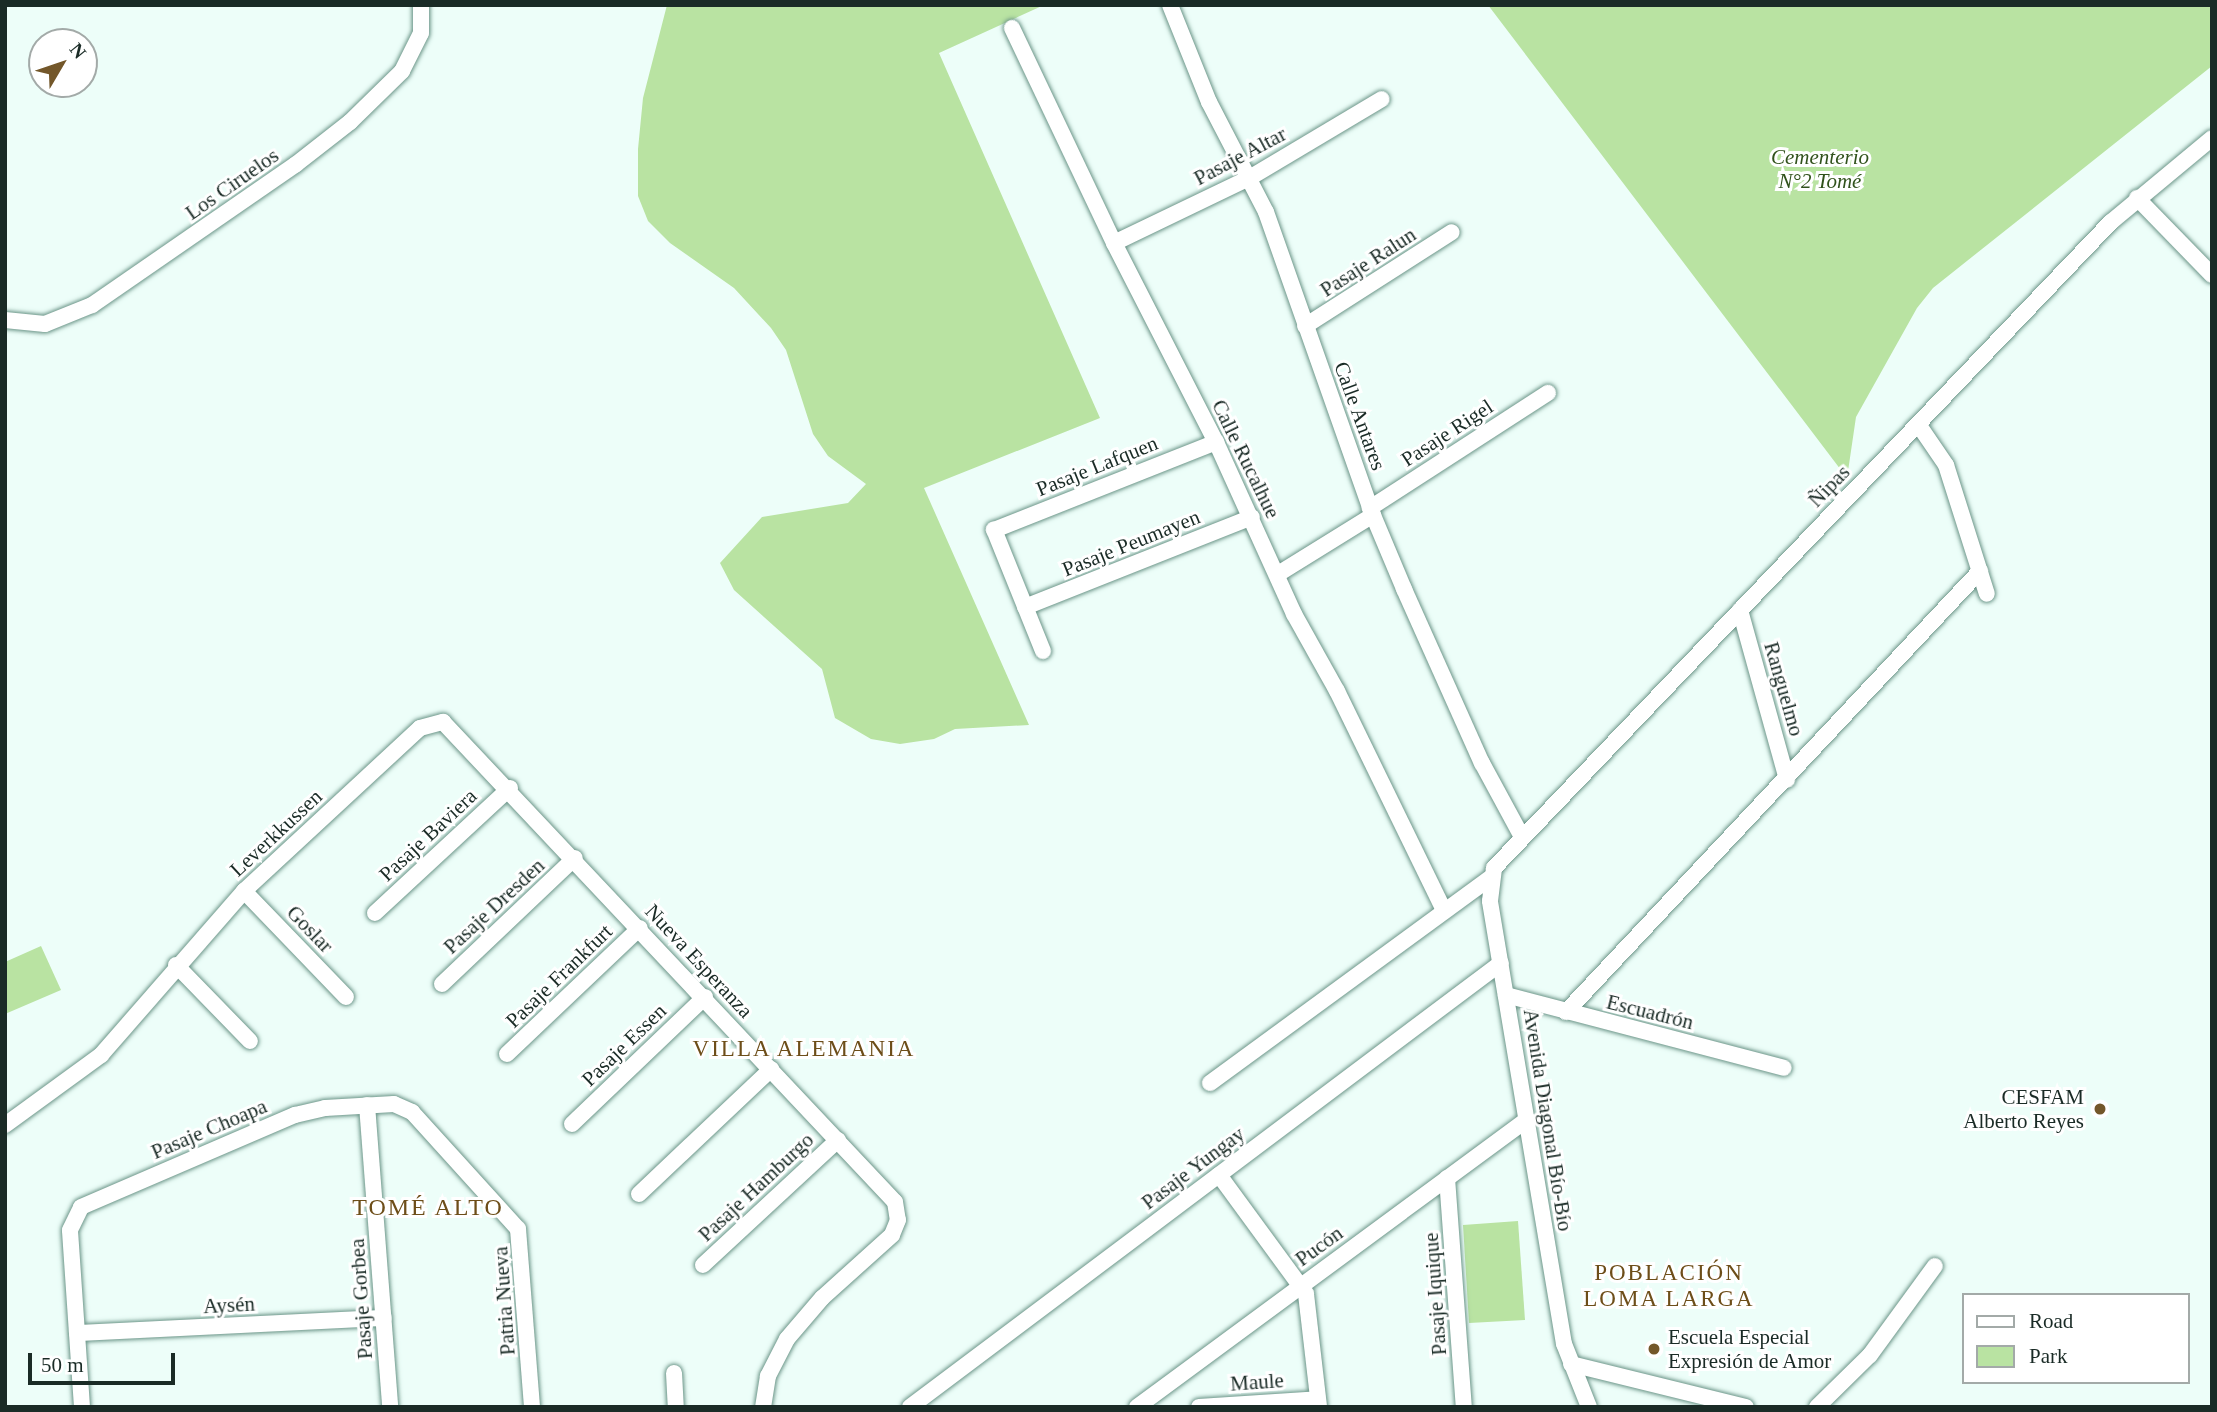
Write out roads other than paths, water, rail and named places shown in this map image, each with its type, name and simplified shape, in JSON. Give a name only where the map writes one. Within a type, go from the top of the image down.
[{"type":"street","name":"Los Ciruelos","points":[[5,320],[46,324],[92,305],[295,165],[350,122],[402,71],[421,33],[421,5]]},
{"type":"street","name":"Calle Antares","points":[[1170,5],[1209,102],[1251,177],[1371,511],[1482,763],[1522,837]]},
{"type":"street","name":"Calle Rucalhue","points":[[1012,28],[1114,243],[1216,442],[1443,908]]},
{"type":"street","name":"Pasaje Altar","points":[[1114,243],[1251,177],[1382,99]]},
{"type":"street","name":"Ñipas","points":[[1210,1083],[1443,908],[1491,877],[1522,837],[2137,198],[2211,141]]},
{"type":"street","points":[[2137,198],[2212,275]]},
{"type":"street","name":"Pasaje Ralun","points":[[1305,326],[1452,232]]},
{"type":"street","name":"Pasaje Rigel","points":[[1371,511],[1548,393]]},
{"type":"street","points":[[1918,424],[1946,465],[1987,594]]},
{"type":"street","name":"Pasaje Lafquen","points":[[1026,607],[994,530],[1216,442]]},
{"type":"street","points":[[1278,574],[1371,511]]},
{"type":"street","name":"Pasaje Peumayen","points":[[1026,607],[1252,517]]},
{"type":"street","points":[[1566,1012],[1787,780],[1980,570]]},
{"type":"street","points":[[1026,607],[1043,651]]},
{"type":"street","name":"Ranguelmo","points":[[1740,610],[1787,780]]},
{"type":"street","name":"Nueva Esperanza","points":[[437,721],[453,727],[895,1202],[896,1228],[795,1328],[768,1376],[763,1407]]},
{"type":"street","name":"Leverkkussen","points":[[5,1125],[102,1055],[154,989],[244,891],[420,728],[437,721]]},
{"type":"street","name":"Pasaje Baviera","points":[[375,913],[510,788]]},
{"type":"street","name":"Pasaje Dresden","points":[[442,984],[575,858]]},
{"type":"street","name":"Avenida Diagonal Bío-Bío","points":[[1491,877],[1489,892],[1571,1364],[1589,1407]]},
{"type":"street","name":"Goslar","points":[[244,891],[346,997]]},
{"type":"street","name":"Pasaje Frankfurt","points":[[507,1054],[640,928]]},
{"type":"street","name":"Pasaje Yungay","points":[[910,1407],[1501,963]]},
{"type":"street","points":[[176,965],[250,1041]]},
{"type":"street","name":"Escuadrón","points":[[1506,995],[1784,1068]]},
{"type":"street","name":"Pasaje Essen","points":[[572,1124],[705,997]]},
{"type":"street","points":[[639,1194],[771,1069]]},
{"type":"street","name":"Pasaje Choapa","points":[[77,1333],[70,1230],[75,1213],[88,1202],[295,1115],[367,1105]]},
{"type":"street","name":"Pasaje Gorbea","points":[[367,1105],[390,1407]]},
{"type":"street","name":"Patria Nueva","points":[[367,1105],[399,1105],[412,1112],[518,1229],[532,1407]]},
{"type":"street","name":"Pucón","points":[[1137,1407],[1527,1119]]},
{"type":"street","name":"Pasaje Hamburgo","points":[[703,1265],[838,1140]]},
{"type":"street","points":[[1219,1175],[1302,1285],[1311,1313],[1319,1403]]},
{"type":"street","name":"Pasaje Iquique","points":[[1447,1178],[1464,1407]]},
{"type":"street","points":[[1817,1407],[1870,1355],[1936,1266]]},
{"type":"street","name":"Aysén","points":[[77,1333],[384,1318]]},
{"type":"street","points":[[77,1333],[82,1407]]},
{"type":"street","points":[[1571,1364],[1746,1407]]},
{"type":"street","points":[[674,1373],[676,1407]]},
{"type":"street","name":"Maule","points":[[1199,1407],[1319,1403]]},
{"type":"place","name":"CESFAM Alberto Reyes","points":[[2100,1109]]},
{"type":"place","name":"Escuela Especial Expresión de Amor","points":[[1654,1349]]},
{"type":"district","name":"VILLA ALEMANIA","points":[[804,1049]]},
{"type":"district","name":"TOMÉ ALTO","points":[[428,1208]]},
{"type":"district","name":"POBLACIÓN LOMA LARGA","points":[[1669,1286]]},
{"type":"park label","name":"Cementerio N°2 Tomé","points":[[1820,169]]}]
